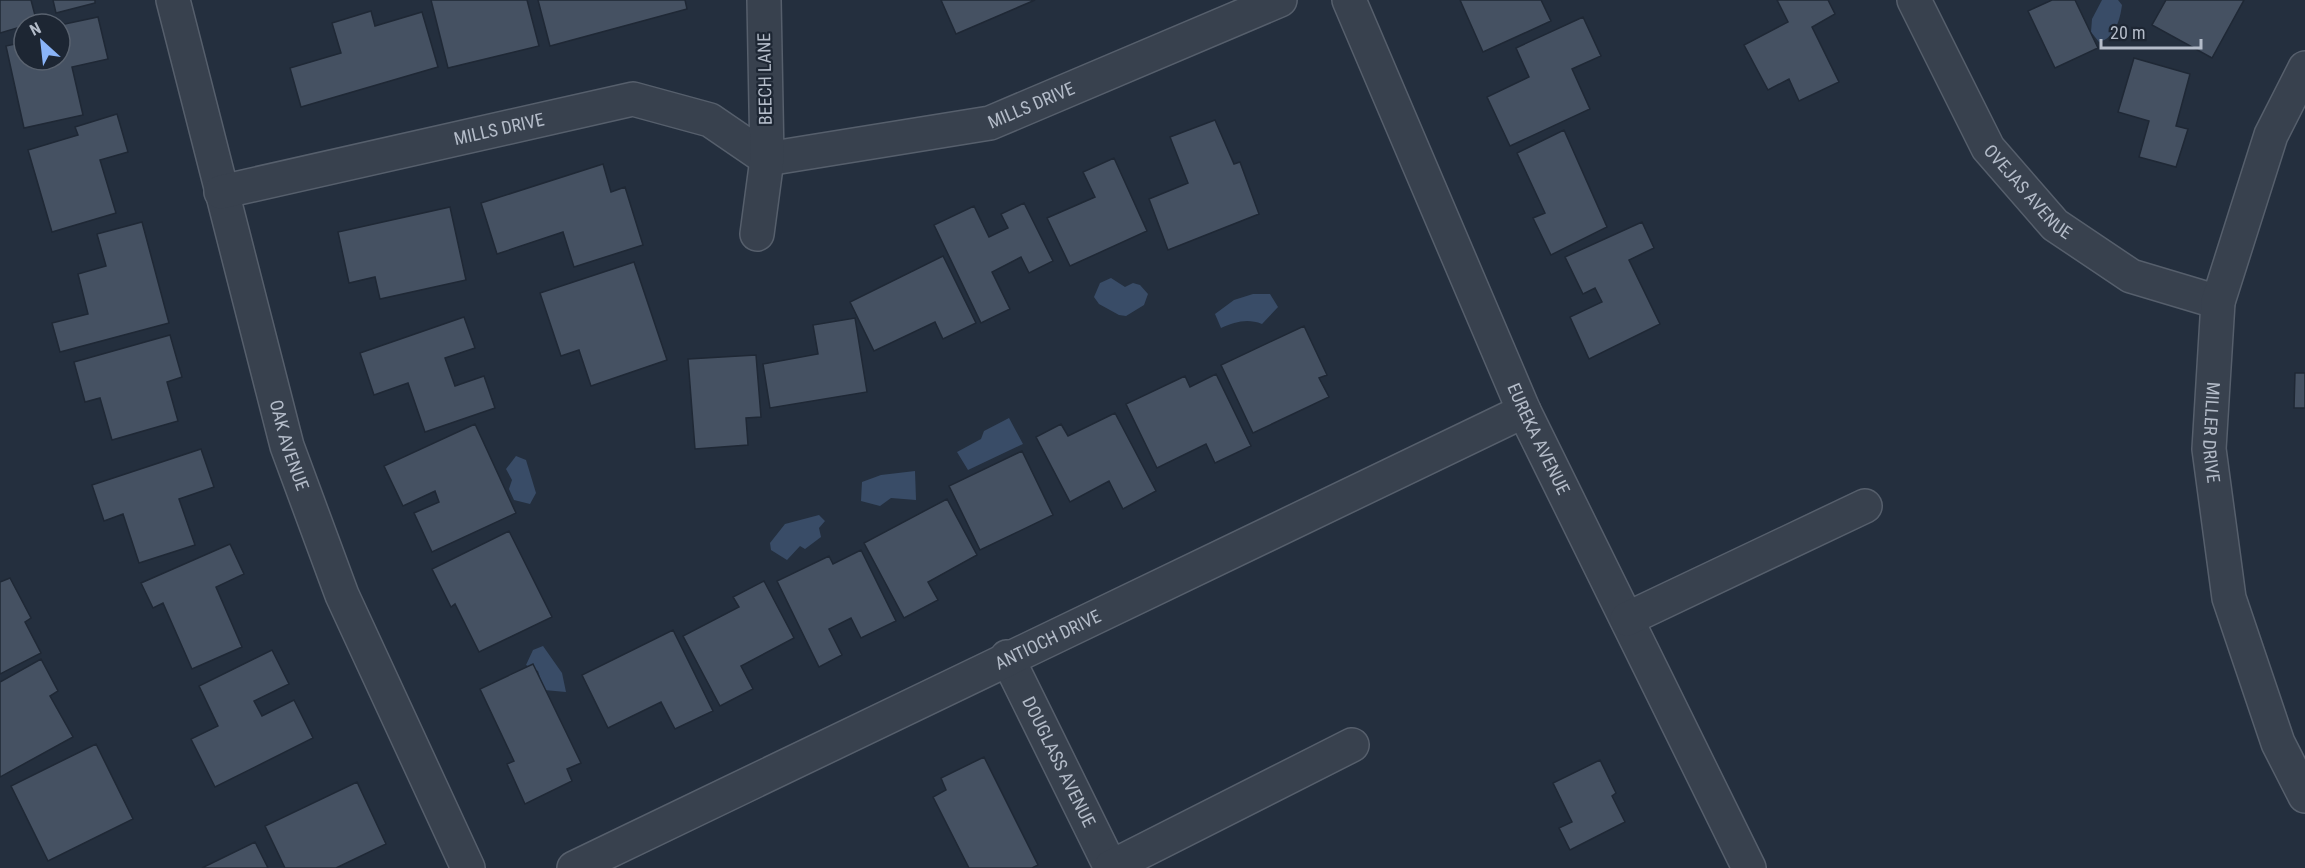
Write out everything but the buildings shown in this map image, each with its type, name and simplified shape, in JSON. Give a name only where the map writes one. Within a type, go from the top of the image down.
[{"type":"street","name":"OAK AVENUE","points":[[173,0],[287,446],[342,595],[468,868]]},
{"type":"street","name":"BEECH LANE","points":[[764,0],[767,159]]},
{"type":"street","name":"MILLS DRIVE","points":[[221,192],[633,99],[710,120],[767,159],[990,123],[1280,0]]},
{"type":"street","name":"EUREKA AVENUE","points":[[1349,0],[1524,411],[1749,868]]},
{"type":"street","name":"OVEJAS AVENUE","points":[[1914,0],[1988,148],[2055,225],[2132,276],[2218,302]]},
{"type":"street","name":"MILLER DRIVE","points":[[2305,68],[2271,135],[2218,302],[2209,449],[2229,598],[2278,743],[2305,796]]},
{"type":"street","points":[[757,234],[767,159]]},
{"type":"street","name":"ANTIOCH DRIVE","points":[[574,868],[1007,657],[1524,411]]},
{"type":"street","points":[[1627,619],[1865,506]]},
{"type":"street","name":"DOUGLASS AVENUE","points":[[1007,657],[1111,868]]},
{"type":"street","points":[[1111,868],[1352,745]]},
{"type":"water","points":[[2102,0],[2118,0],[2122,5],[2113,32],[2099,42],[2091,32],[2092,19]]},
{"type":"water","points":[[1111,278],[1125,287],[1133,283],[1140,285],[1148,294],[1144,305],[1126,316],[1119,315],[1099,304],[1094,297],[1100,283]]},
{"type":"water","points":[[1253,294],[1270,294],[1278,307],[1262,324],[1251,321],[1221,328],[1215,314],[1234,300]]},
{"type":"water","points":[[1009,418],[1023,444],[968,470],[957,452],[981,439],[984,431]]},
{"type":"water","points":[[516,456],[526,460],[536,493],[530,504],[514,500],[509,489],[512,480],[506,469]]},
{"type":"water","points":[[915,471],[916,500],[891,498],[880,506],[861,501],[862,482],[881,475]]},
{"type":"water","points":[[819,515],[825,521],[819,528],[821,537],[805,549],[800,546],[787,560],[771,550],[770,543],[785,524]]},
{"type":"water","points":[[543,646],[562,673],[566,692],[544,690],[538,671],[526,665],[533,650]]}]
